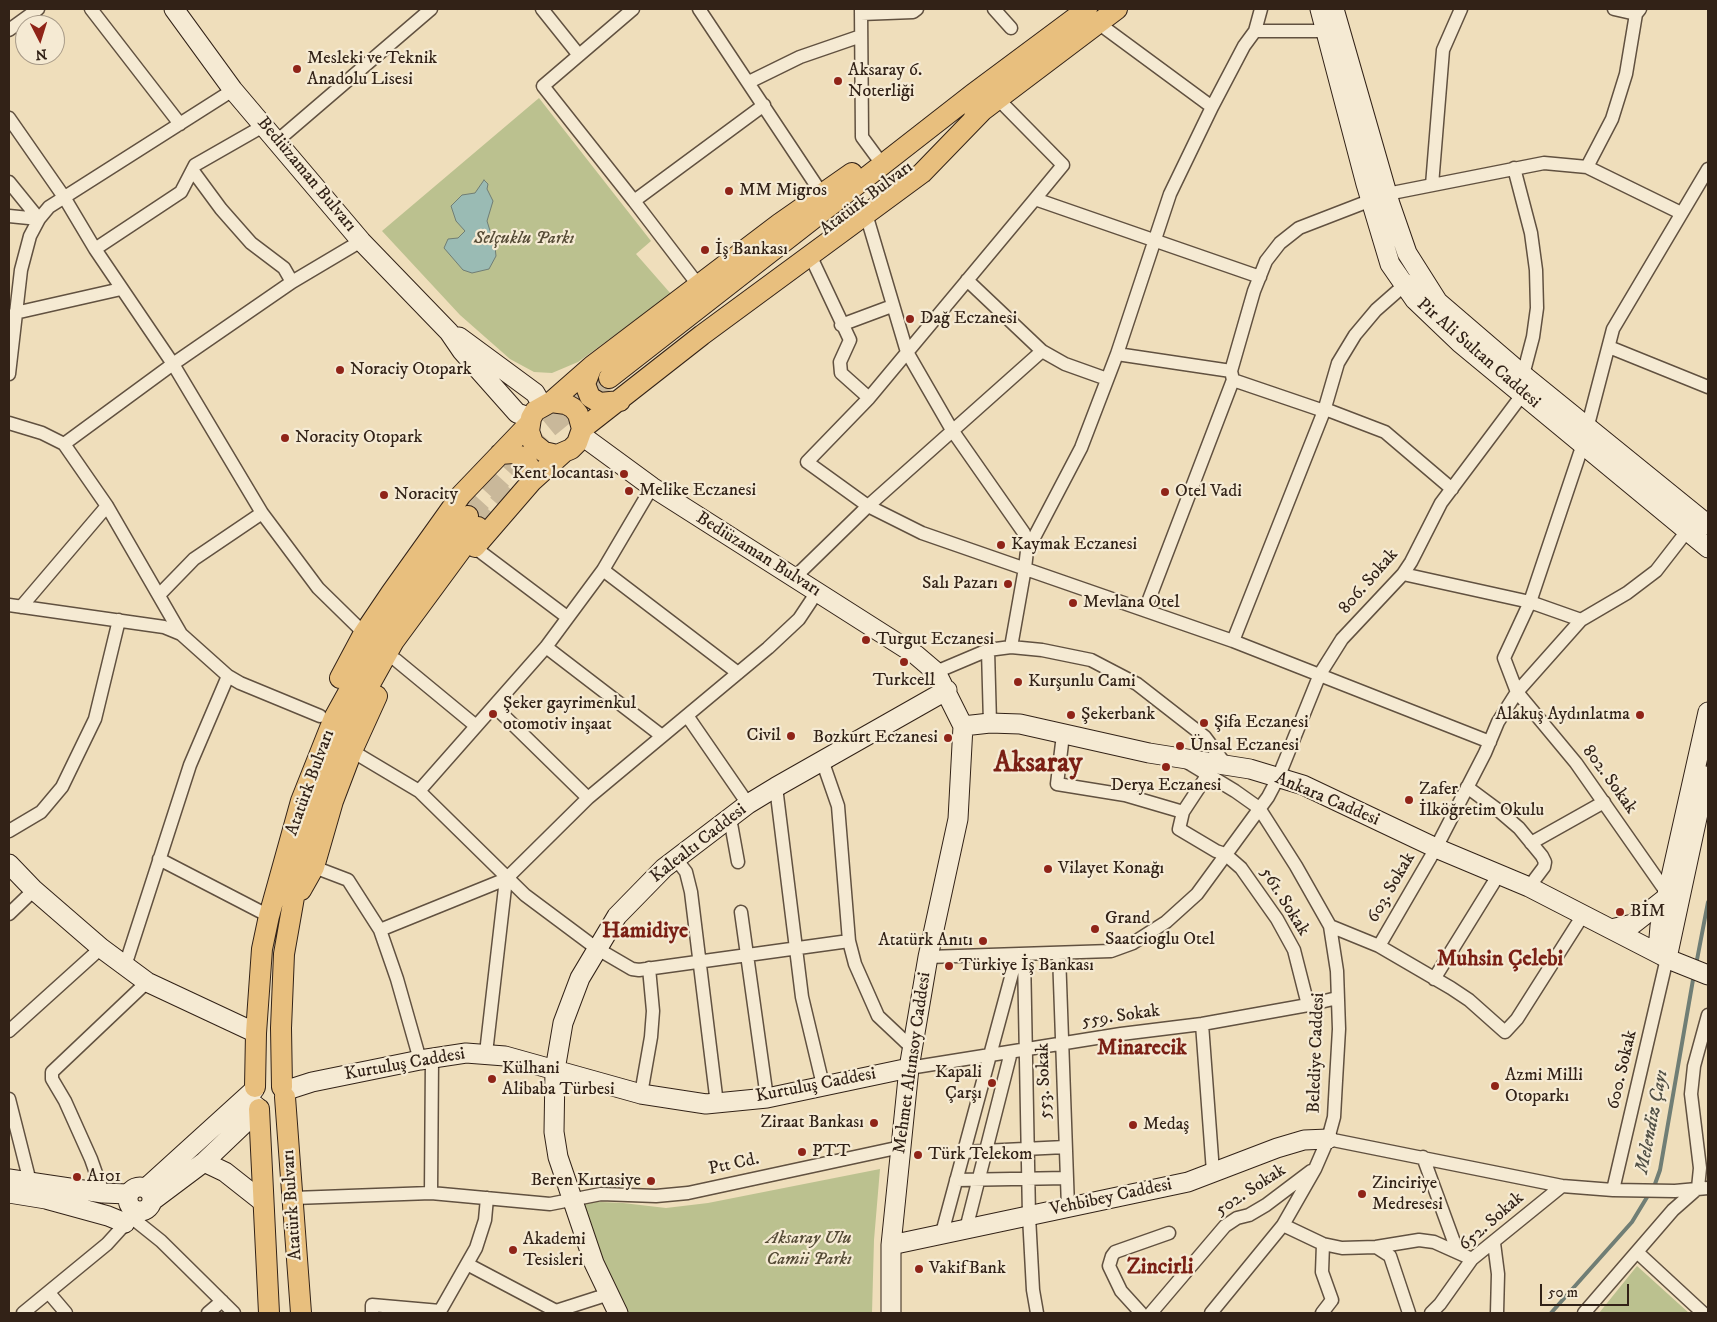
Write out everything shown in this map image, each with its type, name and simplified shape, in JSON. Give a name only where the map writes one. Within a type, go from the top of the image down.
[{"type":"main road","name":"Bediüzaman Bulvarı","points":[[174,9],[233,90],[265,125],[361,241],[449,332]]},
{"type":"main road","name":"Atatürk Bulvarı","points":[[615,389],[985,100],[1088,13],[1117,9]]},
{"type":"main road","points":[[1320,9],[1332,29],[1378,197],[1407,253],[1412,280],[1523,375],[1706,518]]},
{"type":"main road","points":[[1332,29],[1334,9]]},
{"type":"main road","points":[[269,916],[300,766],[320,716],[364,633],[461,495],[538,412],[592,366],[822,194],[909,132],[985,100]]},
{"type":"main road","points":[[592,366],[585,384],[590,396],[600,403],[615,389],[702,335],[922,173],[985,100]]},
{"type":"main road","name":"Pir Ali Sultan Caddesi","points":[[1412,280],[1415,300],[1460,343],[1708,548]]},
{"type":"main road","points":[[449,332],[462,352],[517,413],[538,412],[559,402],[573,408],[578,414],[581,432]]},
{"type":"main road","points":[[449,332],[470,345],[535,393],[538,412],[530,437],[538,448],[550,454],[564,453]]},
{"type":"main road","points":[[291,907],[314,867],[333,801],[352,751],[396,660],[435,599],[474,547],[532,481],[577,443],[581,432],[615,389]]},
{"type":"main road","name":"Bediüzaman Bulvarı","points":[[581,432],[652,487],[916,655],[936,672]]},
{"type":"main road","points":[[500,454],[513,452],[524,458],[531,469],[532,481]]},
{"type":"main road","name":"Atatürk Bulvarı","points":[[269,1313],[256,1098],[256,1033],[262,949],[269,916],[301,801],[334,718],[365,662],[402,603],[473,522],[394,641],[350,720],[319,794],[300,864],[284,954],[281,1028],[301,1313]]},
{"type":"main road","points":[[936,672],[947,690],[963,726]]},
{"type":"main road","name":"Kalealtı Caddesi","points":[[618,1313],[594,1263],[558,1157],[554,1132],[555,1070],[563,1023],[580,978],[596,948],[618,916],[664,868],[748,804],[947,690]]},
{"type":"main road","points":[[1670,960],[1659,938],[1666,896],[1708,712]]},
{"type":"main road","name":"Ankara Caddesi","points":[[963,726],[990,723],[1020,724],[1063,735],[1181,758],[1250,769],[1303,785],[1436,848],[1529,887],[1670,960],[1708,974]]},
{"type":"main road","name":"Mehmet Altınsoy Caddesi","points":[[891,1313],[891,1245],[909,1068],[928,957],[958,819],[963,726]]},
{"type":"main road","points":[[1670,960],[1708,768]]},
{"type":"main road","points":[[9,864],[34,890],[101,948],[147,982],[256,1033]]},
{"type":"main road","points":[[1611,929],[1633,924],[1666,896]]},
{"type":"main road","name":"Kurtuluş Caddesi","points":[[284,1092],[312,1082],[426,1059],[486,1053],[641,1094],[716,1104],[767,1098],[909,1068]]},
{"type":"main road","points":[[9,1179],[103,1193],[142,1194],[204,1162],[248,1120],[259,1083],[269,1080],[284,1092],[282,1106],[273,1112],[256,1098]]},
{"type":"main road","points":[[142,1194],[256,1098]]},
{"type":"main road","name":"Vehbibey Caddesi","points":[[891,1245],[1188,1182],[1277,1148],[1304,1140],[1328,1138]]},
{"type":"main road","points":[[204,1162],[225,1172],[263,1202]]},
{"type":"main road","points":[[9,1193],[46,1199],[108,1216],[131,1217],[145,1211],[142,1194]]},
{"type":"street","points":[[9,30],[38,9]]},
{"type":"street","points":[[91,9],[180,124]]},
{"type":"street","points":[[277,141],[431,9]]},
{"type":"street","points":[[542,9],[578,54]]},
{"type":"street","points":[[633,9],[578,54],[544,86],[699,286]]},
{"type":"street","points":[[699,9],[822,194]]},
{"type":"street","points":[[876,156],[862,138],[861,11],[913,12],[917,9]]},
{"type":"street","points":[[994,9],[1011,28]]},
{"type":"street","points":[[1027,551],[1081,448],[1116,354],[1170,194],[1212,107],[1244,46],[1255,31],[1261,9]]},
{"type":"street","points":[[1432,185],[1443,50],[1462,9]]},
{"type":"street","points":[[1587,167],[1612,119],[1626,74],[1638,12],[1614,9]]},
{"type":"street","points":[[1088,13],[1212,107]]},
{"type":"street","points":[[1255,31],[1332,29]]},
{"type":"street","points":[[749,82],[800,57],[861,36]]},
{"type":"street","points":[[9,374],[21,270],[30,236],[39,218],[49,207],[64,197],[233,90]]},
{"type":"street","points":[[985,100],[1063,166],[869,398],[807,462],[868,506],[922,533],[1233,640],[1490,742]]},
{"type":"street","points":[[634,201],[764,105]]},
{"type":"street","points":[[9,118],[64,197],[121,289],[173,364],[262,513],[318,588],[364,633]]},
{"type":"street","points":[[96,249],[182,192],[195,165],[265,125]]},
{"type":"street","points":[[1145,610],[1232,375],[1266,261],[1280,243],[1299,228],[1378,197],[1544,163],[1587,167],[1681,213]]},
{"type":"street","points":[[1514,168],[1531,232],[1536,270],[1537,308],[1533,337],[1523,375]]},
{"type":"street","name":"802. Sokak","points":[[1666,896],[1576,763],[1518,692],[1504,658],[1530,602],[1582,444],[1613,329],[1708,169]]},
{"type":"street","points":[[193,170],[221,209],[251,243],[284,268],[292,282]]},
{"type":"street","points":[[9,182],[39,218]]},
{"type":"street","points":[[1035,199],[1260,277]]},
{"type":"street","points":[[866,214],[892,306],[908,352],[952,430],[1024,533],[1027,551],[1011,647]]},
{"type":"street","points":[[9,216],[39,218]]},
{"type":"street","points":[[64,444],[173,364],[292,282],[361,241]]},
{"type":"street","points":[[810,255],[841,325],[850,340],[840,362],[841,373],[869,398]]},
{"type":"street","points":[[967,280],[1042,351],[1065,364],[1107,379]]},
{"type":"street","points":[[1233,640],[1325,410],[1338,363],[1356,335],[1376,310],[1412,280]]},
{"type":"street","points":[[15,313],[121,289]]},
{"type":"street","points":[[841,325],[892,306]]},
{"type":"street","points":[[1609,347],[1708,387]]},
{"type":"street","points":[[795,577],[868,506],[1042,351]]},
{"type":"street","points":[[1116,354],[1232,375],[1385,432],[1452,489]]},
{"type":"street","name":"806. Sokak","points":[[928,957],[1111,951],[1133,943],[1166,922],[1197,894],[1259,808],[1278,778],[1320,674],[1342,639],[1403,574],[1441,503],[1522,395]]},
{"type":"street","points":[[9,423],[42,433],[64,444],[107,506],[181,634],[228,676],[256,690],[320,716]]},
{"type":"street","points":[[419,791],[546,647],[566,617],[603,570],[652,487]]},
{"type":"street","points":[[12,606],[107,506]]},
{"type":"street","points":[[158,595],[194,559],[262,513]]},
{"type":"street","name":"603. Sokak","points":[[1379,946],[1436,848],[1490,742],[1498,722],[1518,692],[1581,620],[1628,593],[1656,571],[1687,531]]},
{"type":"street","points":[[474,547],[566,617]]},
{"type":"street","points":[[603,570],[738,673]]},
{"type":"street","points":[[1403,574],[1530,602],[1581,620]]},
{"type":"street","points":[[380,930],[506,879],[588,798],[662,736],[688,717],[799,620],[817,592]]},
{"type":"street","points":[[12,606],[164,627],[181,634]]},
{"type":"street","points":[[9,831],[41,812],[62,787],[96,718],[119,620]]},
{"type":"street","points":[[546,647],[662,736]]},
{"type":"street","points":[[936,672],[988,650],[1011,647],[1042,650],[1092,660],[1137,684],[1205,737],[1226,766]]},
{"type":"street","points":[[988,650],[990,723]]},
{"type":"street","points":[[396,660],[476,726]]},
{"type":"street","points":[[125,966],[190,766],[228,676]]},
{"type":"street","points":[[494,706],[588,798]]},
{"type":"street","points":[[688,717],[748,804]]},
{"type":"street","points":[[1063,735],[1057,784],[1124,795],[1183,812],[1208,774]]},
{"type":"street","points":[[352,751],[419,791],[506,879],[596,948],[632,969],[849,941]]},
{"type":"street","name":"Belediye Caddesi","points":[[1181,758],[1236,790],[1259,808],[1296,866],[1330,926],[1337,971],[1339,1029],[1334,1116],[1328,1138],[1315,1169],[1283,1225],[1211,1313]]},
{"type":"street","points":[[822,760],[838,806],[849,941],[855,964],[878,1016],[912,1048]]},
{"type":"street","points":[[776,787],[802,997],[823,1085]]},
{"type":"street","points":[[1467,787],[1498,810],[1531,843],[1546,862],[1529,887]]},
{"type":"street","points":[[1531,843],[1604,802]]},
{"type":"street","name":"561. Sokak","points":[[1183,812],[1179,829],[1225,854],[1241,868],[1277,919],[1294,950],[1308,1005]]},
{"type":"street","points":[[730,818],[738,862]]},
{"type":"street","points":[[159,859],[269,916]]},
{"type":"street","points":[[676,859],[686,872],[691,892],[716,1104]]},
{"type":"street","points":[[314,867],[348,880],[380,930],[426,1059],[431,1193]]},
{"type":"street","points":[[1434,978],[1498,874]]},
{"type":"street","points":[[486,1053],[506,879]]},
{"type":"street","points":[[9,914],[34,890]]},
{"type":"street","points":[[741,912],[767,1098]]},
{"type":"street","points":[[1330,926],[1379,946],[1434,978],[1469,1000],[1505,1032],[1521,1012],[1582,914]]},
{"type":"street","points":[[9,1031],[101,948]]},
{"type":"street","name":"553. Sokak","points":[[1059,954],[1068,1207]]},
{"type":"street","points":[[1020,955],[1034,1313]]},
{"type":"street","points":[[942,1233],[1020,955]]},
{"type":"street","name":"600. Sokak","points":[[1612,1190],[1670,960]]},
{"type":"street","points":[[641,1094],[652,1028],[649,968]]},
{"type":"street","points":[[103,1193],[92,1159],[65,1101],[52,1079],[52,1072],[147,982]]},
{"type":"street","name":"559. Sokak","points":[[909,1068],[992,1053],[1011,1052],[1062,1043],[1202,1024],[1337,998]]},
{"type":"street","points":[[1705,1187],[1700,1168],[1691,1094],[1694,1066],[1708,1015]]},
{"type":"street","points":[[1202,1024],[1213,1172]]},
{"type":"street","points":[[966,1229],[1011,1052]]},
{"type":"street","points":[[9,1100],[30,1182]]},
{"type":"street","points":[[1328,1138],[1562,1186],[1612,1190],[1675,1191],[1705,1187]]},
{"type":"street","name":"Ptt Cd.","points":[[294,1198],[431,1193],[528,1204],[550,1204],[572,1198],[601,1194],[656,1196],[688,1193],[901,1147]]},
{"type":"street","points":[[964,1152],[1066,1147]]},
{"type":"street","points":[[1423,1157],[1457,1250]]},
{"type":"street","name":"502. Sokak","points":[[1151,1313],[1225,1226],[1237,1218],[1249,1215],[1266,1205],[1315,1169]]},
{"type":"street","points":[[956,1180],[1067,1178]]},
{"type":"street","name":"652. Sokak","points":[[1431,1313],[1440,1304],[1472,1258],[1494,1243],[1562,1186]]},
{"type":"street","points":[[1584,1313],[1673,1210],[1705,1187]]},
{"type":"street","points":[[372,1313],[372,1305],[439,1312],[476,1248],[484,1220],[487,1198]]},
{"type":"street","points":[[23,1313],[107,1244],[131,1217],[161,1240],[234,1313]]},
{"type":"street","points":[[1283,1225],[1323,1244],[1342,1248],[1376,1247],[1418,1240],[1434,1242],[1457,1250],[1472,1258]]},
{"type":"street","points":[[1141,1313],[1121,1291],[1109,1266],[1112,1256],[1115,1252],[1169,1234]]},
{"type":"street","points":[[1494,1243],[1498,1274],[1497,1313]]},
{"type":"street","points":[[1322,1313],[1332,1300],[1322,1272],[1323,1244]]},
{"type":"street","points":[[1376,1247],[1390,1256],[1408,1313]]},
{"type":"street","points":[[1637,1252],[1703,1313]]},
{"type":"street","points":[[467,1264],[556,1311],[609,1294]]},
{"type":"street","points":[[49,1293],[66,1313]]},
{"type":"street","points":[[208,1313],[222,1301]]},
{"type":"green space","name":"Selçuklu Parkı","points":[[539,98],[651,241],[636,254],[671,294],[578,362],[552,373],[534,372],[510,359],[460,315],[382,231]]},
{"type":"green space","name":"Aksaray Ulu Camii Parkı","points":[[880,1169],[874,1240],[872,1313],[626,1313],[577,1201],[623,1203],[666,1208],[708,1203]]},
{"type":"green space","points":[[1637,1266],[1689,1313],[1599,1313]]},
{"type":"water","points":[[484,180],[488,184],[487,189],[493,201],[487,221],[496,256],[489,269],[472,273],[463,270],[444,248],[448,239],[458,238],[465,231],[456,221],[451,206],[462,195],[475,193]]},
{"type":"waterway","name":"Melendiz Çayı","points":[[1696,965],[1708,902]]},
{"type":"waterway","name":"Melendiz Çayı","points":[[1551,1313],[1632,1222],[1655,1184],[1660,1170],[1694,974]]},
{"type":"tunnel","points":[[468,516],[547,429],[609,378]]},
{"type":"tunnel","points":[[478,527],[511,489]]},
{"type":"place","name":"Mesleki ve Teknik Anadolu Lisesi","points":[[297,69]]},
{"type":"place","name":"Aksaray 6. Noterliği","points":[[838,81]]},
{"type":"place","name":"MM Migros","points":[[729,191]]},
{"type":"place","name":"İş Bankası","points":[[705,250]]},
{"type":"place","name":"Dağ Eczanesi","points":[[910,319]]},
{"type":"place","name":"Noraciy Otopark","points":[[340,370]]},
{"type":"place","name":"Noracity Otopark","points":[[285,438]]},
{"type":"place","name":"Kent locantası","points":[[624,474]]},
{"type":"place","name":"Melike Eczanesi","points":[[629,491]]},
{"type":"place","name":"Otel Vadi","points":[[1165,492]]},
{"type":"place","name":"Noracity","points":[[384,495]]},
{"type":"place","name":"Kaymak Eczanesi","points":[[1001,545]]},
{"type":"place","name":"Salı Pazarı","points":[[1008,584]]},
{"type":"place","name":"Mevlana Otel","points":[[1073,603]]},
{"type":"place","name":"Turgut Eczanesi","points":[[866,640]]},
{"type":"place","name":"Turkcell","points":[[904,662]]},
{"type":"place","name":"Kurşunlu Cami","points":[[1018,682]]},
{"type":"place","name":"Şeker gayrimenkul otomotiv inşaat","points":[[493,714]]},
{"type":"place","name":"Şekerbank","points":[[1071,715]]},
{"type":"place","name":"Alakuş Aydınlatma","points":[[1640,715]]},
{"type":"place","name":"Şifa Eczanesi","points":[[1204,723]]},
{"type":"place","name":"Civil","points":[[791,736]]},
{"type":"place","name":"Bozkurt Eczanesi","points":[[948,738]]},
{"type":"place","name":"Ünsal Eczanesi","points":[[1180,746]]},
{"type":"place","name":"Derya Eczanesi","points":[[1166,767]]},
{"type":"place","name":"Zafer İlköğretim Okulu","points":[[1409,800]]},
{"type":"place","name":"Vilayet Konağı","points":[[1048,869]]},
{"type":"place","name":"BİM","points":[[1620,912]]},
{"type":"place","name":"Grand Saatcioglu Otel","points":[[1095,929]]},
{"type":"place","name":"Atatürk Anıtı","points":[[983,941]]},
{"type":"place","name":"Türkiye İş Bankası","points":[[949,966]]},
{"type":"place","name":"Külhani Alibaba Türbesi","points":[[492,1079]]},
{"type":"place","name":"Kapali Çarşı","points":[[992,1083]]},
{"type":"place","name":"Azmi Milli Otoparkı","points":[[1495,1086]]},
{"type":"place","name":"Ziraat Bankası","points":[[874,1123]]},
{"type":"place","name":"Medaş","points":[[1133,1125]]},
{"type":"place","name":"PTT","points":[[802,1152]]},
{"type":"place","name":"Türk Telekom","points":[[918,1155]]},
{"type":"place","name":"A101","points":[[77,1177]]},
{"type":"place","name":"Beren Kırtasiye","points":[[651,1181]]},
{"type":"place","name":"Zinciriye Medresesi","points":[[1362,1194]]},
{"type":"place","name":"Akademi Tesisleri","points":[[513,1250]]},
{"type":"place","name":"VakifBank","points":[[919,1269]]},
{"type":"district","name":"Aksaray","points":[[1038,765]]},
{"type":"district","name":"Hamidiye","points":[[645,932]]},
{"type":"district","name":"Muhsin Çelebi","points":[[1500,960]]},
{"type":"district","name":"Minarecik","points":[[1142,1049]]},
{"type":"district","name":"Zincirli","points":[[1160,1268]]}]
